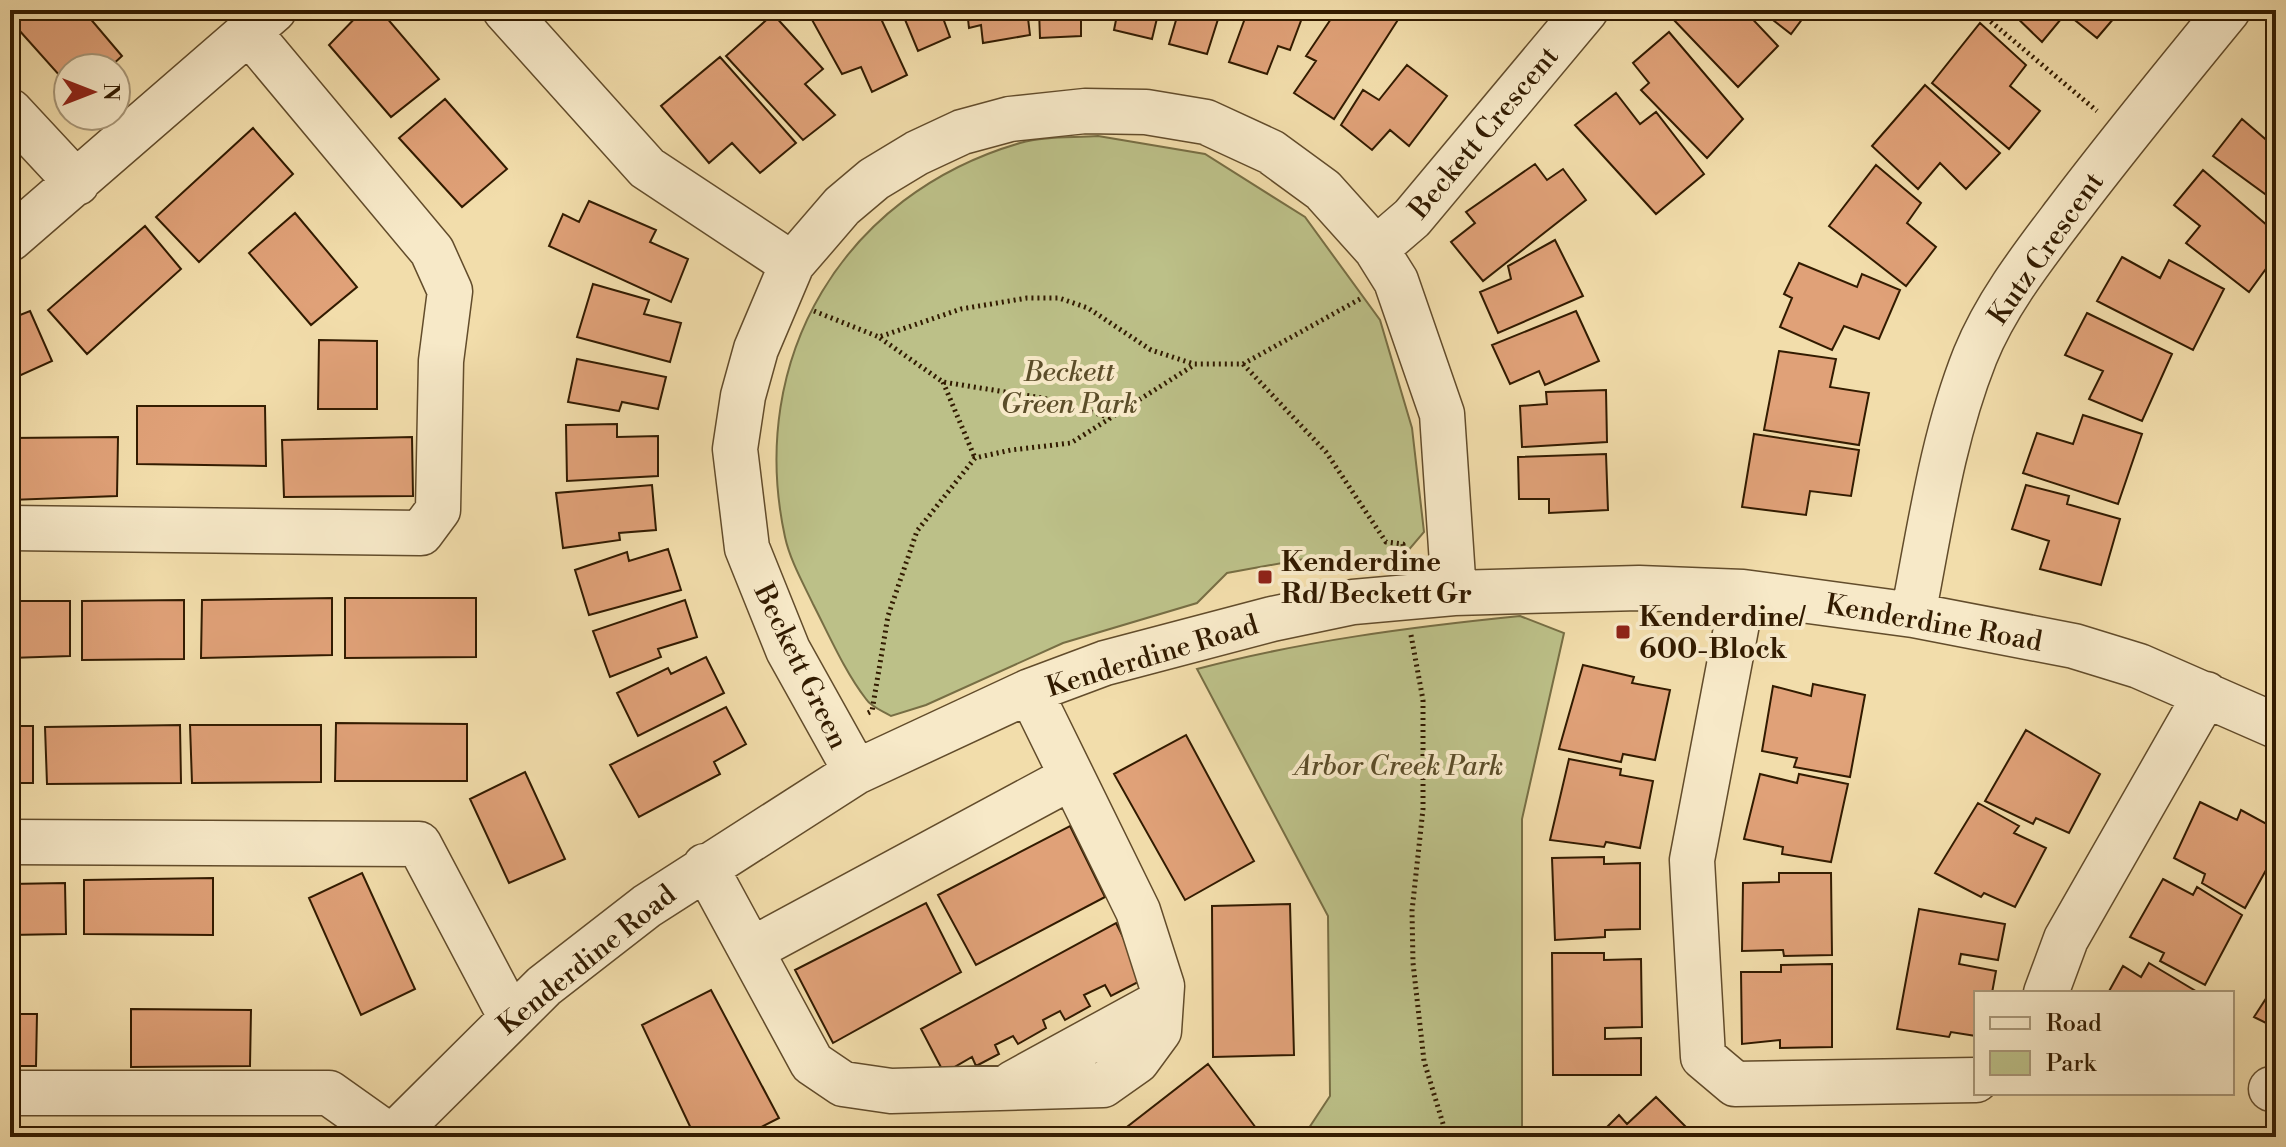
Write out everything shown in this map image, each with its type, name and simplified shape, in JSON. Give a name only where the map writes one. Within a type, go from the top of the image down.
[{"type":"street","points":[[505,10],[647,168],[784,280]]},
{"type":"street","name":"Beckett Crescent","points":[[1386,265],[1412,218],[1586,10]]},
{"type":"street","name":"Kutz Crescent","points":[[1913,615],[1947,439],[1976,353],[1997,312],[2021,272],[2125,135],[2228,10]]},
{"type":"street","points":[[10,239],[262,21],[432,251],[450,291],[441,361],[438,510],[421,533],[10,528]]},
{"type":"street","points":[[10,111],[77,183]]},
{"type":"street","name":"Beckett Green","points":[[856,772],[788,650],[747,548],[735,449],[743,396],[784,280],[842,206],[874,179],[917,153],[962,132],[1010,119],[1085,111],[1146,112],[1191,119],[1271,152],[1323,190],[1386,265],[1442,414],[1454,593]]},
{"type":"street","name":"Kenderdine Road","points":[[392,1137],[510,1016],[647,906],[856,772],[1030,691],[1105,663],[1272,619],[1353,602],[1454,593],[1639,588],[1743,592],[1913,615],[2074,646],[2139,666],[2276,726]]},
{"type":"street","points":[[1743,592],[1692,860],[1703,1057],[1735,1084],[1974,1080]]},
{"type":"street","points":[[705,866],[812,1063],[843,1084],[891,1091],[1103,1085],[1137,1061],[1159,1031],[1162,986],[1138,911],[1070,778],[1030,691]]},
{"type":"street","points":[[2047,991],[2066,939],[2206,694]]},
{"type":"street","points":[[751,950],[1070,778]]},
{"type":"street","points":[[10,842],[419,844],[510,1016]]},
{"type":"street","points":[[10,1093],[329,1093],[392,1137]]},
{"type":"path","points":[[1977,10],[2101,114]]},
{"type":"path","points":[[879,337],[961,309],[1027,298],[1059,298],[1088,308],[1151,350],[1194,364],[1243,364],[1386,265]]},
{"type":"path","points":[[784,280],[879,337],[943,382],[1043,398],[1112,418]]},
{"type":"path","points":[[833,730],[872,711],[888,616],[917,531],[975,458],[1071,443],[1194,364]]},
{"type":"path","points":[[1243,364],[1326,452],[1386,542],[1403,544],[1407,598],[1423,700],[1423,809],[1413,899],[1413,963],[1424,1061],[1447,1137]]},
{"type":"path","points":[[943,382],[975,458]]},
{"type":"green space","name":"Beckett Green Park","points":[[1098,136],[1205,154],[1305,217],[1380,320],[1412,428],[1424,532],[1401,559],[1374,569],[1318,566],[1304,559],[1227,573],[1197,603],[1063,643],[926,705],[891,716],[868,702],[851,677],[801,580],[785,537],[777,471],[781,407],[796,347],[822,292],[858,243],[904,201],[958,167],[1020,143]]},
{"type":"green space","name":"Arbor Creek Park","points":[[1520,616],[1564,633],[1522,819],[1522,1137],[1303,1137],[1330,1096],[1328,916],[1197,669],[1277,650],[1357,636]]},
{"type":"building","points":[[10,10],[83,10],[119,52],[52,52],[52,67],[10,20]]},
{"type":"building","points":[[363,10],[380,10],[439,79],[391,117],[329,45]]},
{"type":"building","points":[[827,10],[877,10],[907,75],[872,92],[861,67],[842,74],[811,18]]},
{"type":"building","points":[[901,10],[940,10],[950,37],[918,51]]},
{"type":"building","points":[[967,10],[1027,10],[1030,35],[983,43],[981,25],[969,28]]},
{"type":"building","points":[[1039,10],[1081,10],[1081,36],[1040,38]]},
{"type":"building","points":[[1118,10],[1159,10],[1152,39],[1114,30]]},
{"type":"building","points":[[1179,10],[1236,10],[1234,17],[1220,13],[1207,54],[1169,44]]},
{"type":"building","points":[[1248,10],[1305,10],[1290,50],[1278,46],[1267,74],[1229,62]]},
{"type":"building","points":[[1337,10],[1403,12],[1334,119],[1294,93],[1316,61],[1306,56]]},
{"type":"building","points":[[1681,10],[1731,13],[1744,10],[1778,46],[1738,87],[1672,18]]},
{"type":"building","points":[[1760,10],[1809,10],[1791,34]]},
{"type":"building","points":[[2009,10],[2121,10],[2097,38],[2066,13],[2042,42]]},
{"type":"building","points":[[773,14],[823,69],[805,84],[835,115],[803,140],[726,56]]},
{"type":"building","points":[[1980,23],[2026,65],[2010,86],[2040,111],[2009,149],[1932,83]]},
{"type":"building","points":[[1669,32],[1743,119],[1707,158],[1641,90],[1649,83],[1633,63]]},
{"type":"building","points":[[720,57],[796,143],[760,173],[732,143],[709,163],[661,106]]},
{"type":"building","points":[[1407,65],[1447,96],[1409,146],[1390,130],[1372,150],[1341,125],[1363,90],[1379,100]]},
{"type":"building","points":[[1925,85],[2000,153],[1966,189],[1940,163],[1918,189],[1872,146]]},
{"type":"building","points":[[1616,93],[1640,124],[1656,112],[1704,174],[1656,214],[1575,125]]},
{"type":"building","points":[[445,99],[507,169],[462,207],[399,138]]},
{"type":"building","points":[[2242,119],[2270,143],[2276,136],[2276,202],[2213,156]]},
{"type":"building","points":[[253,128],[293,174],[199,262],[156,217]]},
{"type":"building","points":[[1535,164],[1547,180],[1563,169],[1586,200],[1483,281],[1451,242],[1475,223],[1466,212]]},
{"type":"building","points":[[1876,165],[1921,203],[1907,223],[1936,247],[1906,286],[1829,226]]},
{"type":"building","points":[[2203,170],[2276,233],[2276,255],[2249,292],[2186,243],[2200,226],[2174,205]]},
{"type":"building","points":[[589,201],[656,230],[650,242],[688,259],[671,302],[549,246],[563,214],[579,222]]},
{"type":"building","points":[[295,213],[357,287],[311,325],[249,253]]},
{"type":"building","points":[[145,226],[181,269],[87,354],[48,310]]},
{"type":"building","points":[[1555,240],[1583,296],[1498,333],[1480,292],[1511,279],[1508,266]]},
{"type":"building","points":[[2122,257],[2160,278],[2169,260],[2224,289],[2193,350],[2097,301]]},
{"type":"building","points":[[1799,263],[1857,287],[1862,274],[1900,290],[1879,339],[1844,326],[1832,350],[1780,327],[1792,298],[1784,294]]},
{"type":"building","points":[[593,284],[649,300],[644,314],[681,323],[670,362],[577,337]]},
{"type":"building","points":[[30,311],[52,361],[10,380],[10,319]]},
{"type":"building","points":[[1576,311],[1599,361],[1545,385],[1539,371],[1510,384],[1492,345]]},
{"type":"building","points":[[2087,313],[2172,354],[2142,421],[2089,399],[2103,371],[2065,355]]},
{"type":"building","points":[[319,340],[377,341],[377,409],[318,409]]},
{"type":"building","points":[[1779,351],[1836,359],[1830,387],[1869,393],[1859,445],[1764,430]]},
{"type":"building","points":[[577,359],[666,377],[658,409],[622,402],[619,411],[568,402]]},
{"type":"building","points":[[1606,390],[1607,442],[1522,447],[1520,406],[1547,404],[1546,392]]},
{"type":"building","points":[[137,406],[265,406],[266,466],[137,464]]},
{"type":"building","points":[[2083,415],[2142,434],[2118,504],[2023,473],[2037,433],[2073,444]]},
{"type":"building","points":[[617,424],[617,437],[658,436],[658,476],[567,481],[566,425]]},
{"type":"building","points":[[1754,434],[1859,450],[1851,496],[1810,491],[1806,515],[1742,507]]},
{"type":"building","points":[[118,437],[117,496],[10,500],[10,438]]},
{"type":"building","points":[[412,437],[413,496],[284,497],[282,440]]},
{"type":"building","points":[[1606,454],[1608,510],[1549,513],[1549,499],[1519,499],[1518,457]]},
{"type":"building","points":[[652,485],[656,530],[619,533],[620,540],[563,548],[556,493]]},
{"type":"building","points":[[2026,485],[2069,496],[2067,504],[2120,519],[2101,585],[2040,569],[2049,541],[2012,529]]},
{"type":"building","points":[[668,549],[681,590],[589,615],[575,570],[627,552],[629,561]]},
{"type":"building","points":[[332,598],[332,655],[201,658],[202,600]]},
{"type":"building","points":[[345,598],[476,598],[476,657],[345,658]]},
{"type":"building","points":[[184,600],[184,659],[82,660],[82,601]]},
{"type":"building","points":[[685,600],[697,637],[658,649],[661,657],[610,677],[593,631]]},
{"type":"building","points":[[10,601],[70,601],[70,656],[10,658]]},
{"type":"building","points":[[706,657],[724,693],[638,736],[617,693],[668,668],[671,674]]},
{"type":"building","points":[[1583,665],[1634,677],[1632,683],[1670,690],[1655,760],[1623,754],[1621,762],[1559,749]]},
{"type":"building","points":[[1813,684],[1865,695],[1850,777],[1794,767],[1797,758],[1762,751],[1773,686],[1811,696]]},
{"type":"building","points":[[726,707],[746,744],[714,762],[720,774],[639,817],[610,765]]},
{"type":"building","points":[[336,723],[467,724],[467,781],[335,781]]},
{"type":"building","points":[[180,725],[181,783],[47,784],[45,727]]},
{"type":"building","points":[[190,725],[321,725],[321,782],[192,783]]},
{"type":"building","points":[[10,726],[33,726],[33,783],[10,783]]},
{"type":"building","points":[[2026,730],[2100,774],[2069,833],[2036,818],[2033,824],[1985,801]]},
{"type":"building","points":[[1186,735],[1254,861],[1185,900],[1114,774]]},
{"type":"building","points":[[1569,759],[1621,769],[1620,775],[1653,781],[1640,848],[1606,842],[1604,847],[1550,840]]},
{"type":"building","points":[[525,772],[565,859],[509,883],[470,799]]},
{"type":"building","points":[[1760,774],[1797,783],[1799,774],[1848,784],[1831,862],[1782,854],[1783,847],[1744,839]]},
{"type":"building","points":[[2200,802],[2237,820],[2241,810],[2276,829],[2276,852],[2245,908],[2202,883],[2205,874],[2174,858]]},
{"type":"building","points":[[1978,803],[2019,826],[2014,833],[2046,848],[2015,907],[1984,893],[1981,897],[1935,873]]},
{"type":"building","points":[[1070,826],[1105,897],[976,965],[938,895]]},
{"type":"building","points":[[1604,857],[1604,864],[1640,863],[1640,929],[1605,930],[1605,937],[1555,940],[1552,858]]},
{"type":"building","points":[[362,873],[415,989],[361,1015],[309,898]]},
{"type":"building","points":[[1779,873],[1831,873],[1832,955],[1784,956],[1783,950],[1742,951],[1743,883],[1779,882]]},
{"type":"building","points":[[213,878],[213,935],[84,934],[84,880]]},
{"type":"building","points":[[2163,879],[2193,895],[2197,887],[2242,915],[2205,985],[2160,961],[2164,953],[2130,937]]},
{"type":"building","points":[[65,883],[66,934],[10,935],[10,884]]},
{"type":"building","points":[[926,903],[961,972],[833,1043],[795,970]]},
{"type":"building","points":[[1290,904],[1294,1055],[1213,1057],[1212,906]]},
{"type":"building","points":[[1919,909],[2005,924],[1998,960],[1961,954],[1959,964],[1996,971],[1992,991],[1974,991],[1974,1036],[1951,1032],[1949,1037],[1897,1029]]},
{"type":"building","points":[[1116,923],[1144,979],[1111,996],[1105,985],[1084,995],[1090,1006],[1065,1020],[1060,1011],[1043,1020],[1046,1028],[1018,1044],[1013,1036],[995,1045],[999,1054],[976,1066],[972,1057],[944,1073],[921,1029]]},
{"type":"building","points":[[1552,953],[1604,953],[1604,960],[1641,959],[1642,1027],[1605,1028],[1605,1039],[1641,1038],[1641,1075],[1553,1075]]},
{"type":"building","points":[[2149,963],[2196,991],[2109,991],[2123,966],[2141,977]]},
{"type":"building","points":[[1832,964],[1832,1047],[1780,1048],[1780,1040],[1742,1044],[1741,972],[1781,972],[1781,965]]},
{"type":"building","points":[[2276,983],[2276,1028],[2254,1017]]},
{"type":"building","points":[[711,990],[779,1118],[742,1137],[695,1137],[642,1025]]},
{"type":"building","points":[[131,1009],[251,1010],[250,1066],[131,1067]]},
{"type":"building","points":[[10,1014],[37,1014],[36,1066],[10,1066]]},
{"type":"building","points":[[1208,1064],[1256,1128],[1244,1137],[1114,1137]]},
{"type":"building","points":[[1656,1097],[1696,1137],[1597,1137],[1619,1115],[1627,1124]]},
{"type":"building","points":[[1792,1127],[1829,1128],[1829,1137],[1792,1137]]},
{"type":"building","points":[[1742,1128],[1783,1128],[1783,1137],[1742,1137]]},
{"type":"building","points":[[2184,1128],[2184,1137],[2119,1137],[2119,1130]]},
{"type":"building","points":[[2025,1129],[2091,1129],[2091,1137],[2025,1137]]},
{"type":"building","points":[[1912,1130],[1912,1137],[1845,1137],[1845,1131]]},
{"type":"building","points":[[1935,1130],[2000,1130],[2000,1137],[1935,1137]]},
{"type":"place","name":"Kenderdine Rd/ Beckett Gr","points":[[1265,577]]},
{"type":"place","name":"Kenderdine/ 600-Block","points":[[1623,632]]}]
